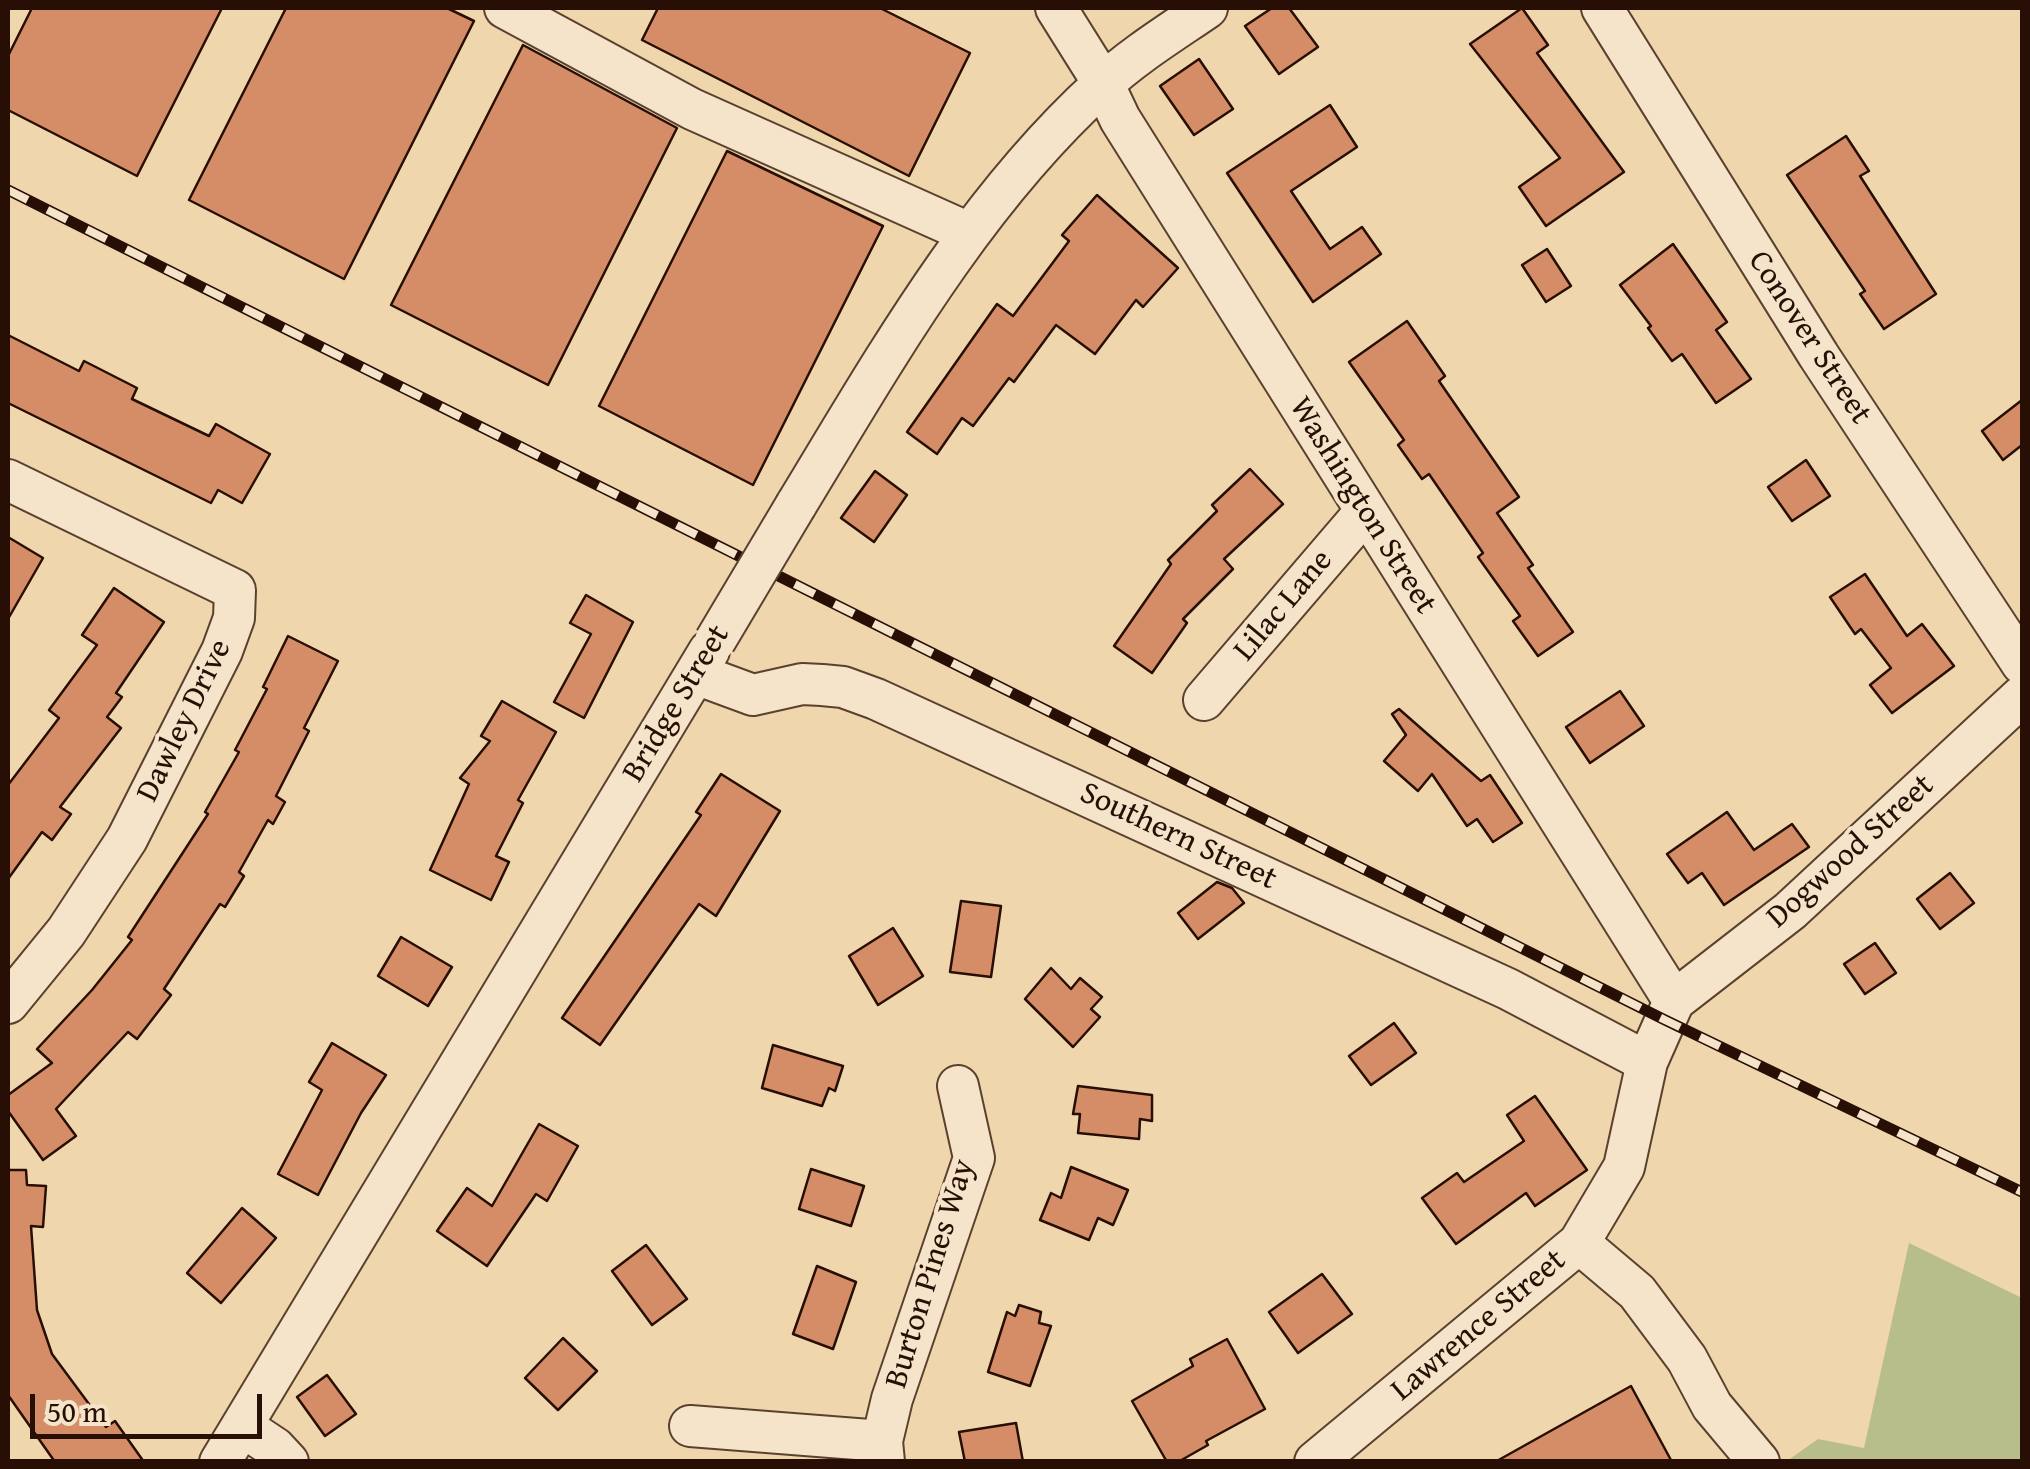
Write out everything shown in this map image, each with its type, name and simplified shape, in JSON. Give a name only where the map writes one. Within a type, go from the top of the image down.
[{"type":"street","points":[[505,8],[692,108],[969,232]]},
{"type":"street","name":"Washington Street","points":[[1056,8],[1104,83],[1120,119],[1674,1001]]},
{"type":"street","name":"Bridge Street","points":[[220,1462],[878,370],[969,232],[1044,144],[1104,83],[1207,8]]},
{"type":"street","name":"Conover Street","points":[[1602,8],[1819,356],[2022,664]]},
{"type":"street","name":"Dawley Drive","points":[[8,480],[235,590],[234,618],[222,651],[127,839],[66,932],[8,1002]]},
{"type":"street","name":"Lilac Lane","points":[[1204,700],[1365,512]]},
{"type":"street","name":"Southern Street","points":[[705,657],[752,695],[802,684],[822,684],[876,699],[1508,989],[1647,1062]]},
{"type":"street","name":"Dogwood Street","points":[[1674,1001],[1790,911],[2022,696]]},
{"type":"street","name":"Lawrence Street","points":[[1315,1462],[1579,1243],[1624,1167],[1647,1062],[1674,1001]]},
{"type":"street","name":"Burton Pines Way","points":[[883,1451],[892,1400],[974,1158],[958,1086]]},
{"type":"street","points":[[1579,1243],[1637,1292],[1686,1359],[1712,1406],[1759,1462]]},
{"type":"street","points":[[242,1426],[275,1448],[288,1462]]},
{"type":"street","points":[[690,1426],[883,1451]]},
{"type":"green space","points":[[1909,1243],[2022,1298],[2022,1461],[1787,1461],[1818,1439],[1864,1448]]},
{"type":"building","points":[[32,8],[222,8],[137,176],[8,110],[8,56]]},
{"type":"building","points":[[286,8],[447,8],[474,21],[344,279],[189,200]]},
{"type":"building","points":[[658,8],[880,8],[970,53],[909,176],[642,40]]},
{"type":"building","points":[[1272,8],[1289,8],[1318,47],[1279,74],[1245,26]]},
{"type":"building","points":[[1522,8],[1548,45],[1537,53],[1624,172],[1546,226],[1519,187],[1560,158],[1470,44]]},
{"type":"building","points":[[523,45],[677,128],[548,385],[391,305]]},
{"type":"building","points":[[1199,59],[1233,109],[1194,135],[1160,86]]},
{"type":"building","points":[[1330,105],[1357,147],[1291,191],[1330,249],[1362,227],[1381,254],[1313,302],[1227,173]]},
{"type":"building","points":[[1846,136],[1869,171],[1860,176],[1936,294],[1884,329],[1860,294],[1865,291],[1787,175]]},
{"type":"building","points":[[727,151],[883,226],[753,485],[599,406]]},
{"type":"building","points":[[1097,195],[1178,268],[1143,307],[1136,300],[1095,354],[1056,325],[1014,382],[1009,378],[973,426],[962,418],[937,454],[907,432],[997,304],[1013,316],[1069,241],[1062,235]]},
{"type":"building","points":[[1673,244],[1727,322],[1716,330],[1751,379],[1716,403],[1682,354],[1672,361],[1620,285]]},
{"type":"building","points":[[1547,249],[1571,286],[1546,302],[1522,265]]},
{"type":"building","points":[[1407,321],[1445,376],[1439,381],[1519,497],[1497,513],[1533,565],[1528,568],[1573,632],[1538,656],[1513,621],[1520,616],[1478,557],[1483,553],[1429,474],[1422,479],[1398,445],[1404,440],[1349,362]]},
{"type":"building","points":[[8,335],[79,371],[84,361],[137,388],[132,399],[209,436],[216,424],[270,454],[242,503],[218,490],[211,503],[8,403]]},
{"type":"building","points":[[2022,400],[2022,445],[2003,460],[1982,431]]},
{"type":"building","points":[[1806,460],[1830,496],[1792,521],[1768,487]]},
{"type":"building","points":[[1250,469],[1283,504],[1224,559],[1233,569],[1183,619],[1187,623],[1152,673],[1114,646],[1171,564],[1168,560],[1217,511],[1212,505]]},
{"type":"building","points":[[875,471],[907,495],[874,542],[841,518]]},
{"type":"building","points":[[8,537],[43,558],[8,619]]},
{"type":"building","points":[[1865,574],[1907,636],[1922,624],[1954,666],[1892,713],[1870,685],[1891,668],[1861,629],[1855,634],[1830,597]]},
{"type":"building","points":[[114,588],[164,622],[116,693],[122,697],[107,717],[121,728],[60,807],[71,814],[52,840],[42,832],[8,879],[8,785],[59,718],[49,710],[97,645],[82,635]]},
{"type":"building","points":[[586,595],[633,622],[584,718],[554,702],[591,634],[570,623]]},
{"type":"building","points":[[288,636],[338,661],[276,796],[285,802],[273,824],[268,820],[239,872],[244,876],[225,907],[220,904],[164,989],[171,995],[137,1039],[128,1032],[56,1109],[76,1136],[43,1160],[8,1111],[8,1095],[52,1063],[37,1049],[132,940],[128,937],[208,814],[205,812],[239,752],[235,750],[267,689],[263,687]]},
{"type":"building","points":[[1620,691],[1644,726],[1590,763],[1566,727]]},
{"type":"building","points":[[502,701],[556,732],[518,800],[523,803],[496,856],[509,862],[491,900],[430,870],[469,784],[460,778],[490,741],[481,736]]},
{"type":"building","points":[[1399,709],[1481,781],[1490,775],[1522,823],[1493,842],[1477,819],[1467,826],[1432,774],[1418,791],[1384,761],[1406,735],[1392,714]]},
{"type":"building","points":[[721,774],[780,811],[716,916],[699,904],[600,1045],[562,1018],[701,815],[696,812]]},
{"type":"building","points":[[1727,812],[1754,850],[1792,824],[1809,847],[1724,905],[1702,873],[1688,883],[1667,854]]},
{"type":"building","points":[[1950,873],[1974,903],[1940,929],[1917,899]]},
{"type":"building","points":[[1217,882],[1232,888],[1244,903],[1198,939],[1178,913]]},
{"type":"building","points":[[961,901],[1001,906],[991,977],[950,972]]},
{"type":"building","points":[[893,928],[923,976],[878,1005],[849,956]]},
{"type":"building","points":[[401,937],[452,967],[428,1006],[378,976]]},
{"type":"building","points":[[1875,943],[1896,973],[1865,994],[1844,964]]},
{"type":"building","points":[[1051,968],[1071,989],[1080,978],[1102,997],[1091,1009],[1100,1017],[1073,1047],[1025,999]]},
{"type":"building","points":[[1394,1023],[1416,1053],[1371,1085],[1349,1056]]},
{"type":"building","points":[[332,1043],[386,1075],[361,1113],[318,1195],[278,1174],[322,1090],[309,1082]]},
{"type":"building","points":[[773,1045],[843,1066],[835,1091],[829,1088],[822,1106],[762,1088]]},
{"type":"building","points":[[1078,1086],[1152,1095],[1152,1121],[1140,1119],[1139,1139],[1078,1133],[1080,1114],[1073,1114]]},
{"type":"building","points":[[1535,1096],[1587,1170],[1535,1206],[1526,1193],[1456,1244],[1422,1198],[1457,1173],[1464,1182],[1524,1141],[1507,1115]]},
{"type":"building","points":[[539,1124],[578,1146],[547,1201],[536,1194],[487,1266],[437,1231],[467,1188],[492,1206]]},
{"type":"building","points":[[1071,1167],[1128,1190],[1113,1225],[1098,1218],[1089,1240],[1040,1220],[1051,1193],[1061,1198]]},
{"type":"building","points":[[811,1169],[864,1186],[851,1226],[799,1209]]},
{"type":"building","points":[[8,1170],[26,1170],[27,1185],[46,1186],[43,1227],[31,1226],[37,1310],[52,1354],[106,1427],[115,1421],[144,1462],[55,1462],[8,1395]]},
{"type":"building","points":[[242,1208],[276,1238],[221,1303],[187,1273]]},
{"type":"building","points":[[646,1245],[687,1299],[652,1325],[612,1271]]},
{"type":"building","points":[[817,1266],[856,1282],[833,1349],[793,1334]]},
{"type":"building","points":[[1322,1274],[1352,1314],[1298,1353],[1269,1312]]},
{"type":"building","points":[[1019,1305],[1041,1312],[1039,1323],[1051,1326],[1030,1386],[988,1372],[1007,1312],[1015,1316]]},
{"type":"building","points":[[563,1338],[597,1371],[558,1410],[525,1378]]},
{"type":"building","points":[[1227,1339],[1265,1409],[1206,1441],[1208,1445],[1178,1462],[1167,1462],[1132,1401],[1193,1366],[1190,1359]]},
{"type":"building","points":[[327,1375],[356,1414],[325,1436],[297,1397]]},
{"type":"building","points":[[1631,1386],[1672,1462],[1495,1462]]},
{"type":"building","points":[[1016,1423],[1023,1462],[965,1462],[959,1432]]},
{"type":"railway","points":[[8,190],[1665,1020],[2022,1192]]}]
